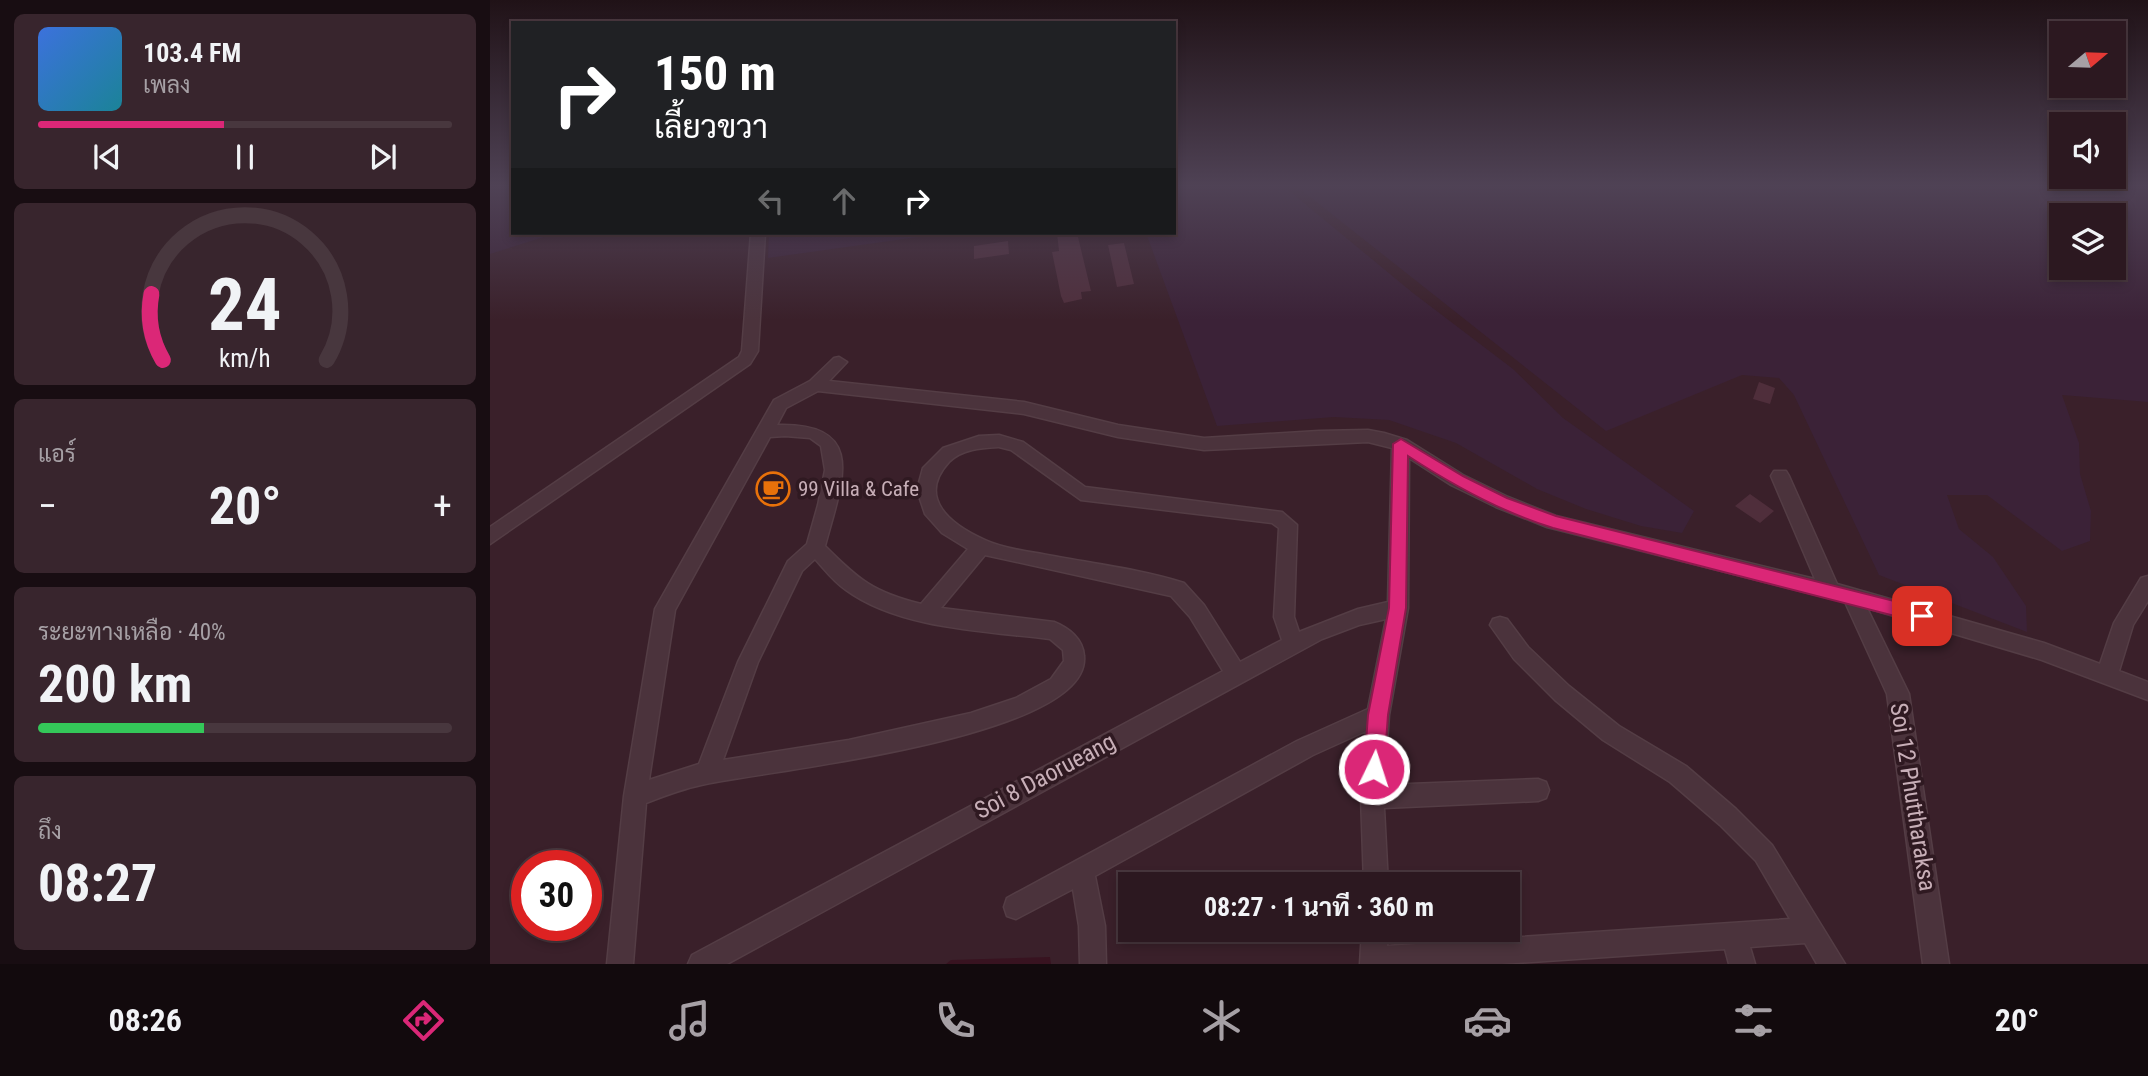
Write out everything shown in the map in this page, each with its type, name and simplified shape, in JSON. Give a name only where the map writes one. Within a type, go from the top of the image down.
[{"type":"street","points":[[490,537],[745,360],[750,351],[758,235]]},
{"type":"street","points":[[620,964],[635,796],[665,609],[780,404],[816,385],[839,362]]},
{"type":"street","points":[[816,385],[1024,408],[1118,431],[1204,444],[1368,436],[1401,444],[1457,480],[1502,502],[1553,522],[1830,590],[2044,652],[2148,691]]},
{"type":"street","points":[[707,773],[748,662],[794,566],[815,548],[834,473],[835,457],[821,435],[803,431],[764,431]]},
{"type":"street","points":[[1237,675],[1197,611],[1177,589],[981,547],[948,528],[931,509],[926,490],[929,473],[948,452],[979,442],[999,441],[1017,446],[1082,494],[1276,517],[1288,526],[1284,617],[1294,645]]},
{"type":"street","points":[[1375,872],[1372,796],[1378,715],[1398,608],[1401,444]]},
{"type":"street","points":[[1780,476],[1830,590]]},
{"type":"street","points":[[926,612],[981,547]]},
{"type":"street","points":[[635,796],[707,773],[914,739],[1015,708],[1046,694],[1062,683],[1073,670],[1075,654],[1068,638],[1054,631],[926,612],[876,599],[852,585],[815,548]]},
{"type":"street","points":[[2107,674],[2124,623],[2148,584]]},
{"type":"street","name":"Soi 12 Phuttharaksa","points":[[1853,597],[1898,694],[1936,964]]},
{"type":"street","name":"Soi 8 Daorueang","points":[[701,964],[1315,633],[1358,617],[1398,608]]},
{"type":"street","points":[[1500,625],[1521,653],[1562,693],[1611,733],[1678,774],[1728,817],[1764,853],[1832,964]]},
{"type":"street","points":[[1016,907],[1305,748],[1378,715]]},
{"type":"street","points":[[1372,796],[1538,790]]},
{"type":"street","points":[[1082,869],[1092,926],[1093,964]]},
{"type":"street","points":[[1374,942],[1373,962],[1812,930]]},
{"type":"street","points":[[1735,936],[1742,964]]},
{"type":"shaded area","points":[[490,230],[511,230],[511,235],[551,235],[490,254]]},
{"type":"shaded area","points":[[1176,230],[1337,230],[1413,293],[1513,369],[1563,418],[1694,511],[1682,533],[1641,526],[1586,509],[1537,489],[1456,443],[1389,420],[1334,417],[1217,426],[1147,235],[1176,235]]},
{"type":"shaded area","points":[[1352,230],[2049,230],[2049,280],[2126,280],[2126,230],[2148,230],[2148,402],[2062,395],[2079,443],[2080,474],[2091,511],[2090,541],[2062,551],[1987,495],[1947,495],[1959,529],[1993,557],[2026,606],[2027,632],[1879,575],[1794,395],[1779,378],[1742,375],[1606,431]]},
{"type":"shaded area","points":[[769,235],[933,235],[768,258]]},
{"type":"shaded area","points":[[1050,957],[1051,964],[946,964],[951,960]]},
{"type":"building","points":[[1057,235],[1077,235],[1091,291],[1081,292],[1082,299],[1064,303],[1052,252],[1059,251]]},
{"type":"building","points":[[1008,241],[1009,254],[974,259],[974,246]]},
{"type":"building","points":[[1124,243],[1134,284],[1117,287],[1108,245]]},
{"type":"building","points":[[1759,382],[1775,388],[1770,404],[1753,399]]},
{"type":"building","points":[[1750,494],[1774,511],[1760,523],[1735,506]]},
{"type":"place","name":"99 Villa & Cafe","points":[[773,489]]},
{"type":"route","points":[[1374,769],[1378,715],[1398,608],[1401,444],[1457,480],[1502,502],[1553,522],[1633,544],[1830,590],[1922,616]]}]
